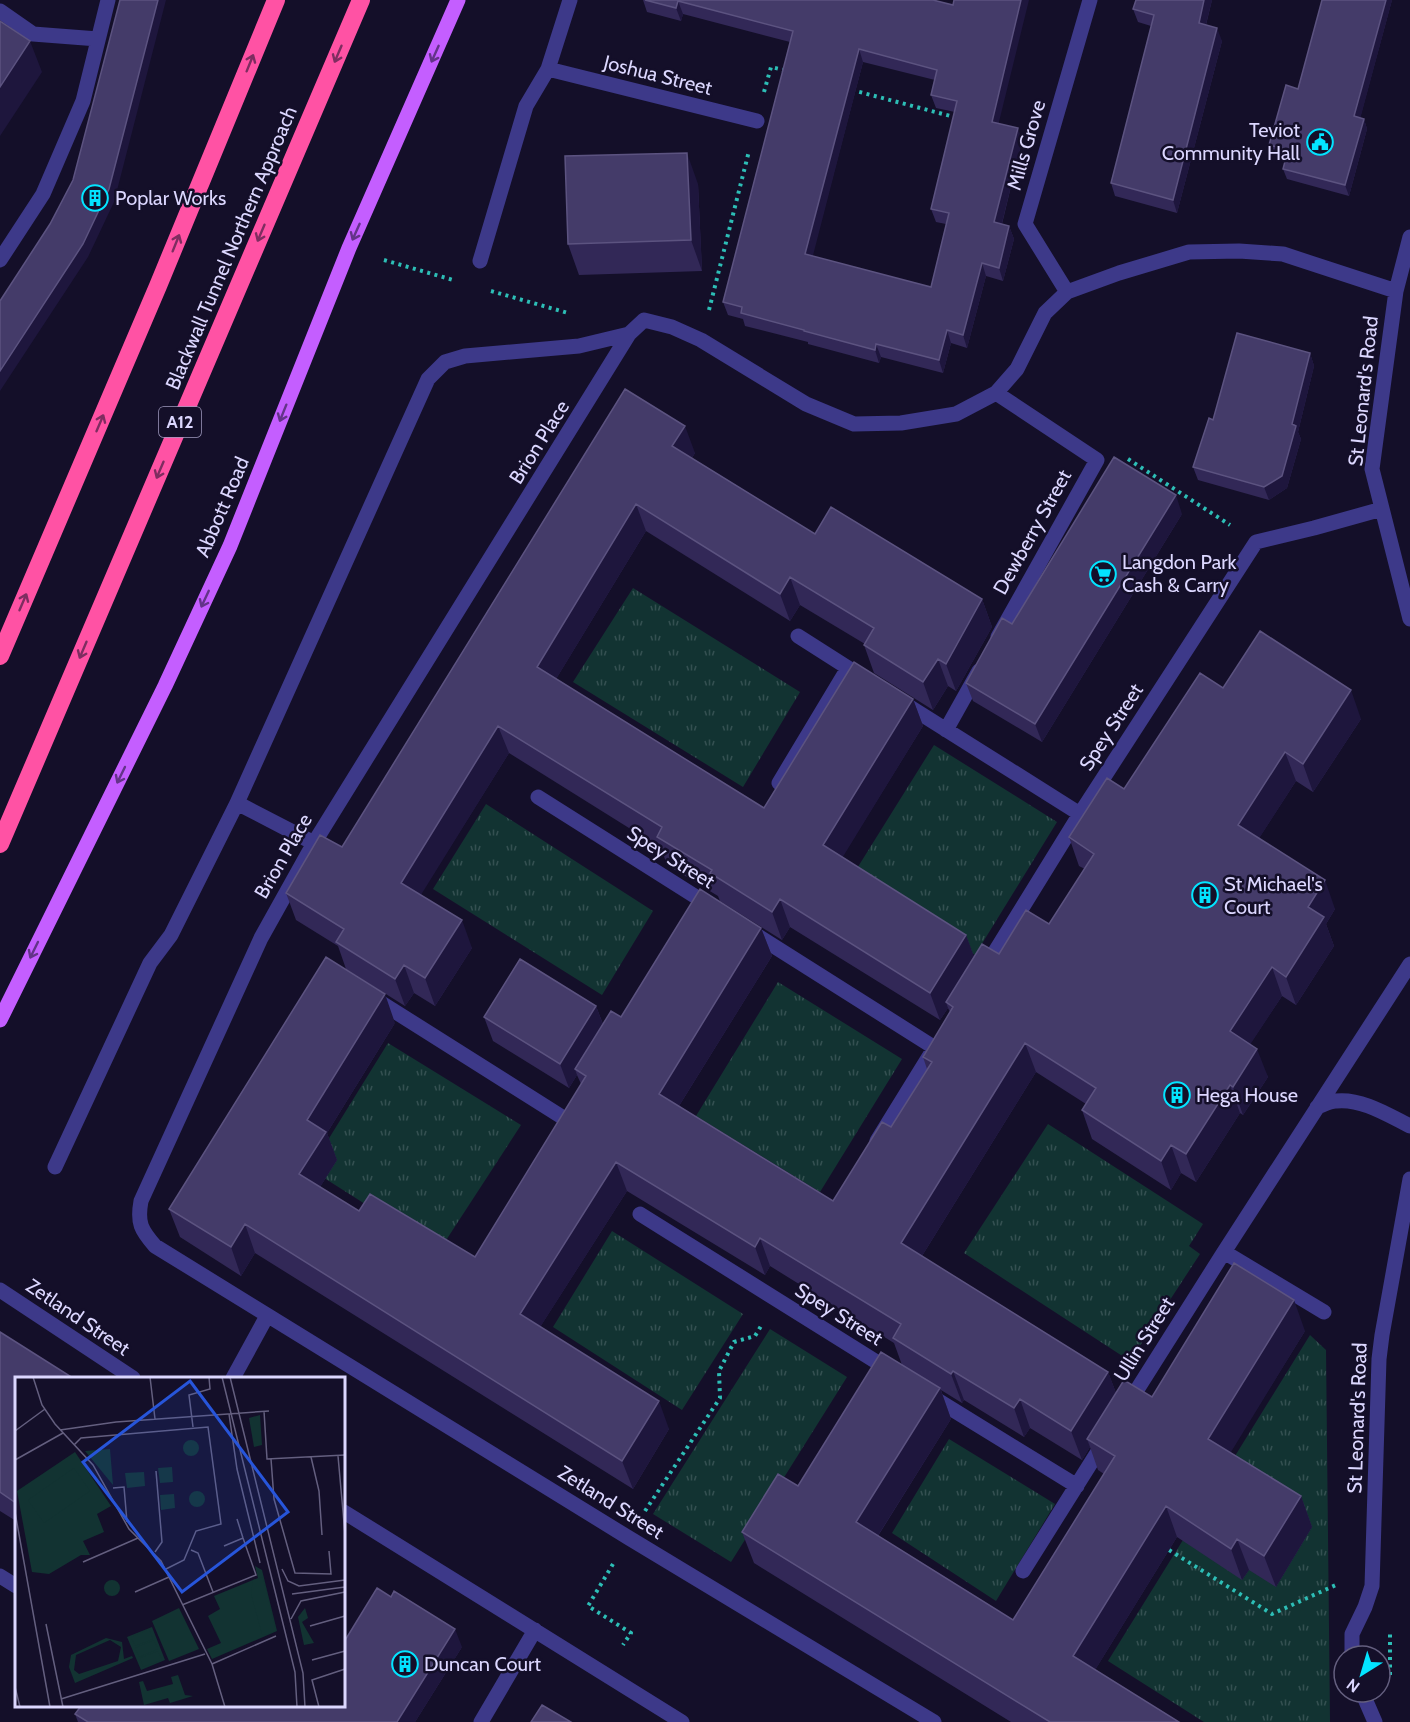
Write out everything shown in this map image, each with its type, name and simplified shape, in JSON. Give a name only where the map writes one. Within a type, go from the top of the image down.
[{"type":"highway","points":[[0,656],[158,286],[276,0]]},
{"type":"highway","name":"Blackwall Tunnel Northern Approach","points":[[0,844],[361,0]]},
{"type":"main road","name":"Abbott Road","points":[[0,1020],[165,686],[230,546],[349,249],[458,0]]},
{"type":"street","points":[[0,260],[43,194],[83,101],[108,0]]},
{"type":"street","points":[[480,261],[526,106],[548,69],[570,0]]},
{"type":"street","name":"Mills Grove","points":[[1067,292],[1025,224],[1090,0]]},
{"type":"street","points":[[0,11],[33,34],[98,39]]},
{"type":"street","name":"Joshua Street","points":[[548,69],[757,121]]},
{"type":"street","name":"St Leonard's Road","points":[[1410,237],[1396,291],[1372,469],[1410,619]]},
{"type":"street","points":[[55,1167],[150,963],[171,935],[237,803],[428,380],[445,362],[465,356],[579,346],[629,334],[644,320],[672,327],[701,340],[806,404],[854,424],[902,423],[956,414],[996,393],[1017,369],[1045,313],[1067,292],[1119,273],[1189,252],[1239,251],[1283,255],[1396,291]]},
{"type":"street","name":"Brion Place","points":[[267,1316],[155,1246],[144,1233],[138,1217],[141,1201],[261,938],[314,843],[629,334]]},
{"type":"street","name":"Dewberry Street","points":[[946,730],[1097,460],[996,393]]},
{"type":"street","points":[[1256,542],[1383,509]]},
{"type":"street","name":"Spey Street","points":[[979,977],[1080,814],[1256,542]]},
{"type":"street","points":[[798,636],[1080,814]]},
{"type":"street","points":[[779,783],[848,668]]},
{"type":"street","name":"Spey Street","points":[[538,797],[695,903],[733,920],[938,1043],[870,1152]]},
{"type":"street","points":[[237,803],[314,843]]},
{"type":"street","name":"Ullin Street","points":[[1023,1571],[1224,1252],[1410,964]]},
{"type":"street","points":[[363,991],[562,1116]]},
{"type":"street","points":[[1317,1107],[1336,1101],[1357,1103],[1380,1111],[1410,1126]]},
{"type":"street","name":"St Leonard's Road","points":[[1352,1644],[1352,1634],[1372,1586],[1379,1359],[1410,1179]]},
{"type":"street","name":"Spey Street","points":[[640,1214],[1077,1486]]},
{"type":"street","points":[[1224,1252],[1324,1312]]},
{"type":"street","name":"Zetland Street","points":[[0,1290],[131,1377]]},
{"type":"street","points":[[234,1377],[267,1316]]},
{"type":"street","name":"Zetland Street","points":[[267,1316],[933,1722]]},
{"type":"street","points":[[345,1513],[681,1722]]},
{"type":"street","points":[[0,1576],[15,1585]]},
{"type":"street","points":[[481,1722],[535,1630]]},
{"type":"street","points":[[1367,1704],[1375,1722]]},
{"type":"path","points":[[701,340],[771,67],[793,73]]},
{"type":"path","points":[[850,90],[962,119]]},
{"type":"path","points":[[384,260],[463,283]]},
{"type":"path","points":[[486,289],[577,315]]},
{"type":"path","points":[[1097,460],[1118,452],[1256,542]]},
{"type":"path","points":[[647,1548],[661,1522],[645,1511],[720,1398],[719,1371],[734,1342],[755,1336],[777,1300]]},
{"type":"path","points":[[623,1645],[631,1633],[588,1606],[629,1538]]},
{"type":"path","points":[[1169,1550],[1272,1614],[1373,1569]]},
{"type":"green space","points":[[633,588],[800,692],[743,787],[573,682]]},
{"type":"green space","points":[[934,745],[1057,822],[975,955],[851,878]]},
{"type":"green space","points":[[486,804],[653,911],[602,995],[433,889]]},
{"type":"green space","points":[[778,982],[902,1059],[820,1192],[696,1116]]},
{"type":"green space","points":[[388,1043],[521,1125],[439,1251],[310,1169]]},
{"type":"green space","points":[[1048,1124],[1203,1224],[1189,1246],[1200,1254],[1130,1361],[964,1253]]},
{"type":"green space","points":[[612,1231],[743,1314],[682,1410],[553,1327]]},
{"type":"green space","points":[[770,1329],[847,1377],[731,1562],[653,1514]]},
{"type":"green space","points":[[1310,1335],[1326,1350],[1330,1722],[1204,1722],[1108,1661]]},
{"type":"green space","points":[[949,1439],[1055,1504],[996,1601],[892,1533]]},
{"type":"building","name":"Poplar Works","points":[[120,0],[158,0],[109,189],[83,244],[0,371],[0,301],[50,224],[73,180]]},
{"type":"building","points":[[645,0],[933,0],[953,5],[954,0],[1021,0],[992,122],[1018,128],[994,222],[1009,226],[999,268],[982,263],[963,335],[947,330],[939,360],[876,344],[875,350],[804,331],[741,313],[742,307],[723,302],[793,31],[678,1],[676,8]],"holes":[[[859,49],[937,70],[931,95],[957,101],[931,209],[949,213],[931,287],[805,254]]]},
{"type":"building","points":[[1136,0],[1204,0],[1199,23],[1217,28],[1173,200],[1111,183],[1154,15],[1133,9]]},
{"type":"building","points":[[1322,0],[1386,0],[1354,116],[1364,119],[1345,185],[1283,169],[1288,150],[1269,145],[1286,85],[1298,89]]},
{"type":"building","points":[[0,21],[30,41],[0,87]]},
{"type":"building","points":[[687,153],[691,240],[568,244],[565,156]]},
{"type":"building","points":[[1237,333],[1310,353],[1292,424],[1296,426],[1282,476],[1264,487],[1193,467],[1209,418],[1213,420]]},
{"type":"building","points":[[625,389],[685,426],[672,446],[815,534],[831,507],[982,599],[946,664],[938,659],[923,682],[864,645],[874,628],[790,577],[780,594],[636,504],[537,667],[764,808],[854,662],[913,699],[823,845],[966,935],[930,993],[780,899],[772,912],[710,873],[712,870],[657,837],[662,827],[498,726],[401,883],[462,920],[425,978],[404,965],[395,979],[336,942],[344,929],[286,893],[320,835],[342,847]]},
{"type":"building","points":[[1114,457],[1176,495],[1035,724],[966,683],[1002,618],[1012,624]]},
{"type":"building","points":[[1260,631],[1351,690],[1303,764],[1285,752],[1238,825],[1325,880],[1308,907],[1324,917],[1286,977],[1272,967],[1230,1031],[1257,1049],[1233,1087],[1230,1085],[1186,1154],[1171,1145],[1161,1161],[1082,1110],[1096,1088],[1025,1043],[901,1243],[1108,1372],[1071,1431],[1020,1399],[1014,1408],[953,1371],[951,1374],[893,1338],[901,1324],[760,1238],[755,1247],[616,1162],[520,1314],[659,1401],[622,1461],[245,1224],[231,1247],[169,1209],[326,957],[385,994],[307,1120],[326,1132],[299,1174],[359,1211],[370,1194],[475,1257],[586,1076],[575,1069],[611,1011],[621,1017],[700,889],[761,928],[659,1094],[833,1201],[882,1122],[891,1127],[932,1062],[923,1057],[953,1007],[946,1002],[982,944],[999,954],[1026,910],[1049,924],[1094,854],[1069,837],[1107,778],[1124,789],[1200,673],[1223,688]]},
{"type":"building","points":[[520,959],[596,1006],[560,1064],[484,1017]]},
{"type":"building","points":[[1234,1263],[1294,1300],[1208,1439],[1301,1496],[1264,1556],[1237,1539],[1231,1549],[1166,1506],[1073,1656],[1179,1722],[1050,1722],[742,1532],[778,1474],[798,1486],[881,1352],[940,1388],[856,1522],[1013,1620],[1115,1456],[1087,1439],[1124,1380],[1152,1397]]},
{"type":"building","points":[[0,1332],[71,1377],[15,1377],[15,1502],[0,1492]]},
{"type":"building","points":[[377,1588],[391,1597],[394,1591],[455,1629],[397,1722],[88,1722],[75,1714],[80,1707],[345,1707],[345,1640]]},
{"type":"building","points":[[542,1705],[571,1722],[531,1722]]},
{"type":"place","name":"Teviot Community Hall","points":[[1320,142]]},
{"type":"place","name":"Poplar Works","points":[[95,198]]},
{"type":"place","name":"Langdon Park Cash & Carry","points":[[1103,574]]},
{"type":"place","name":"St Michael's Court","points":[[1205,895]]},
{"type":"place","name":"Hega House","points":[[1177,1095]]},
{"type":"place","name":"Duncan Court","points":[[405,1664]]}]
